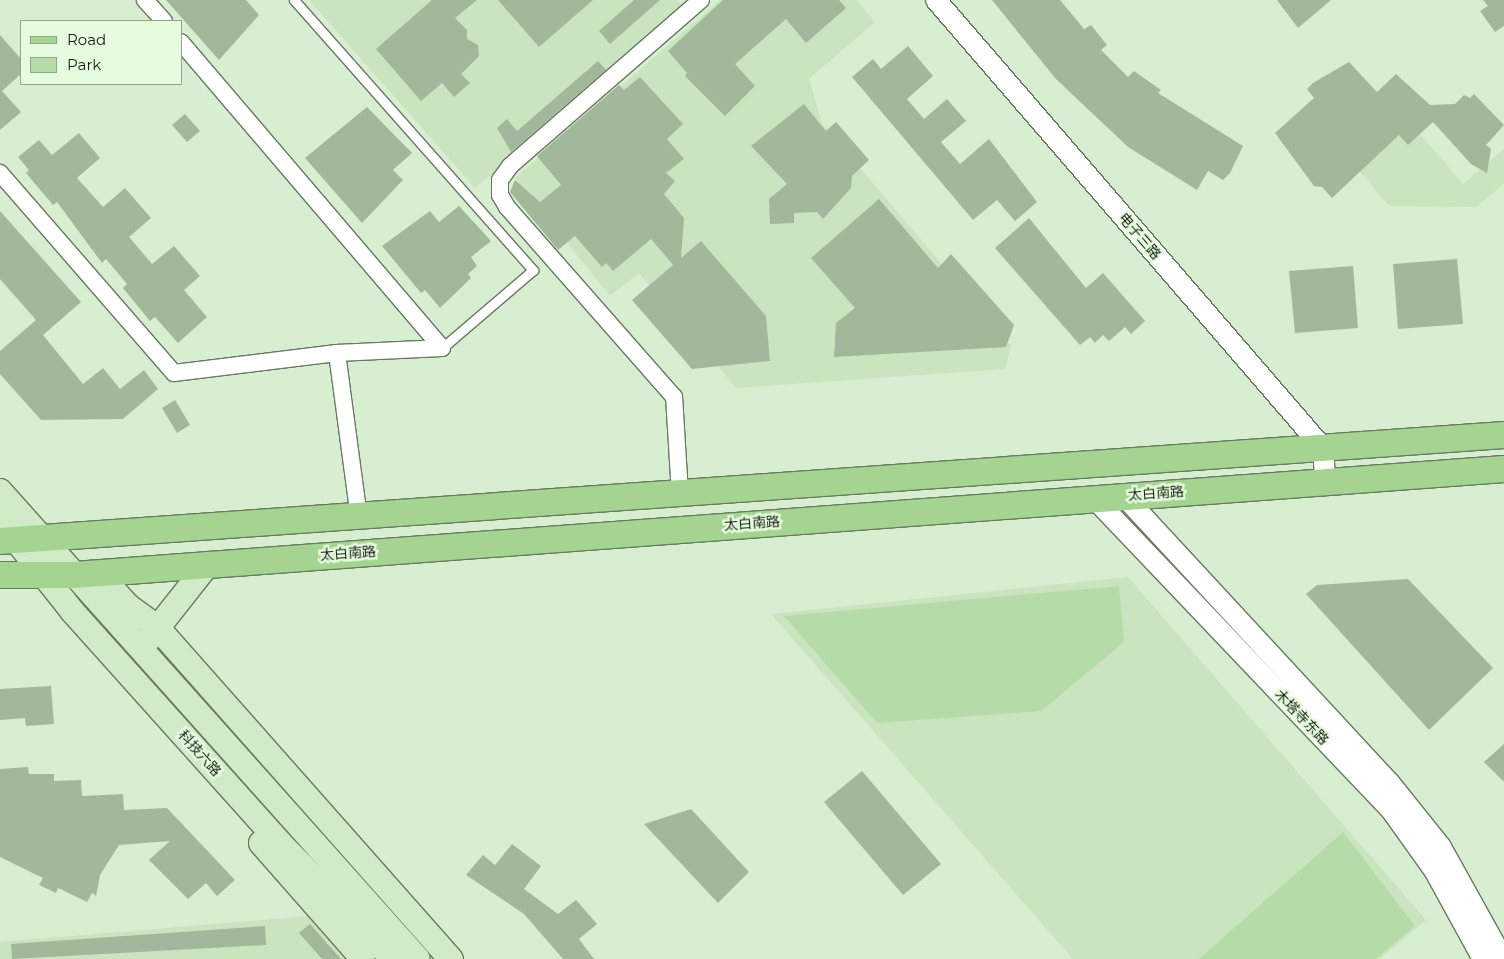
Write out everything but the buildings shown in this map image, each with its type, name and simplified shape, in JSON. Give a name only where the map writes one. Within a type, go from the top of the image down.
[{"type":"main road","points":[[0,520],[20,540],[1504,435]]},
{"type":"main road","name":"太白南路","points":[[21,574],[86,574],[1093,497],[1504,469]]},
{"type":"main road","points":[[0,491],[20,540]]},
{"type":"main road","name":"科技六路","points":[[393,959],[21,574],[20,540],[86,574],[141,650],[418,959]]},
{"type":"main road","points":[[141,650],[156,626],[208,564]]},
{"type":"main road","points":[[21,574],[363,959]]},
{"type":"main road","points":[[86,574],[156,626],[451,959]]},
{"type":"street","points":[[146,0],[163,20]]},
{"type":"street","points":[[680,494],[674,397],[506,207],[500,195],[500,180],[510,166],[701,0]]},
{"type":"street","name":"电子三路","points":[[936,0],[1323,448]]},
{"type":"street","points":[[182,43],[442,348]]},
{"type":"street","points":[[0,173],[174,373],[337,353],[442,348]]},
{"type":"street","points":[[337,353],[359,517]]},
{"type":"street","points":[[1323,448],[1325,480]]},
{"type":"street","name":"木塔寺东路","points":[[1123,496],[1389,782],[1442,848],[1503,959]]},
{"type":"street","name":"木塔寺东路","points":[[1093,497],[1391,810],[1434,870],[1483,959]]},
{"type":"lane","points":[[294,0],[533,270],[442,348]]},
{"type":"shaded area","points":[[309,0],[677,0],[684,7],[475,188]]},
{"type":"shaded area","points":[[720,0],[856,0],[875,22],[809,79],[822,123],[1011,346],[1005,369],[736,388],[639,273],[610,296],[515,178]]},
{"type":"shaded area","points":[[1408,120],[1463,184],[1504,149],[1504,183],[1477,207],[1389,206],[1355,166]]},
{"type":"shaded area","points":[[1128,577],[1426,920],[1380,959],[1073,959],[771,614]]},
{"type":"shaded area","points":[[309,916],[346,959],[0,959],[0,942]]},
{"type":"green space","points":[[1119,586],[1124,642],[1041,711],[877,723],[784,616]]},
{"type":"green space","points":[[1343,832],[1415,926],[1376,959],[1199,959]]}]
